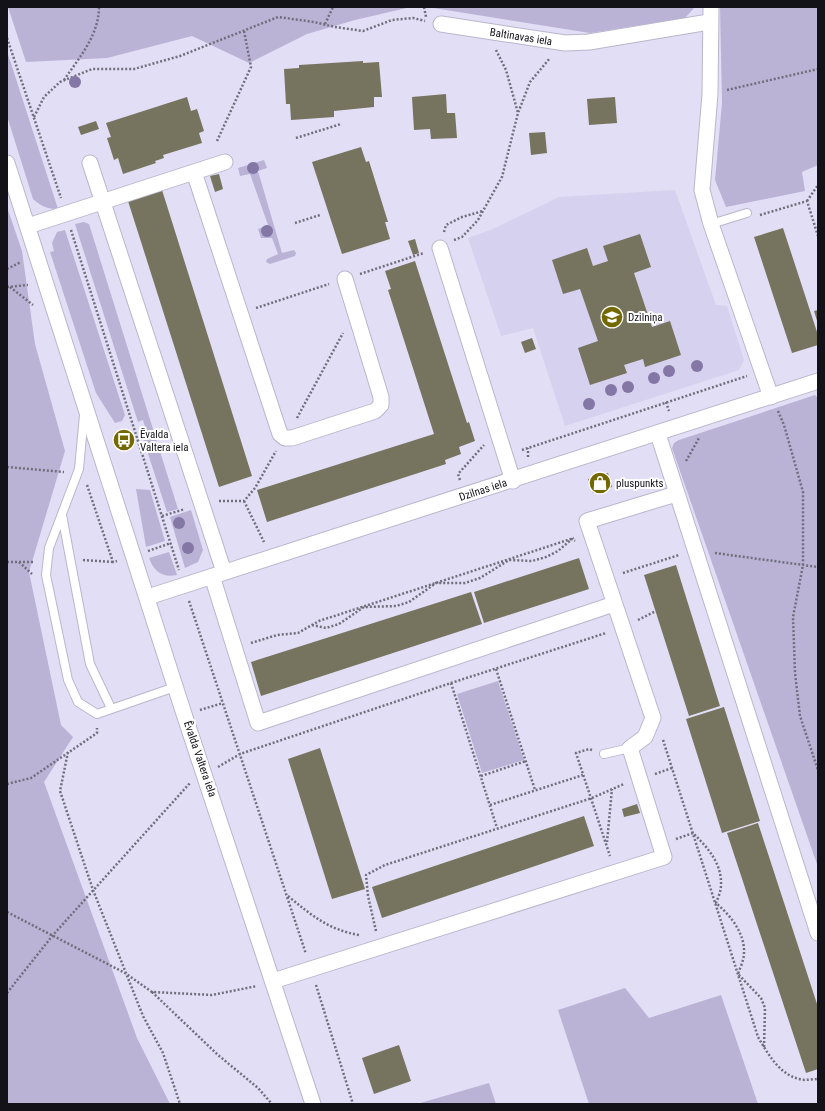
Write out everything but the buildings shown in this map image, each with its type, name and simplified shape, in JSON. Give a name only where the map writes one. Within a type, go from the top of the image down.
[{"type":"street","name":"Baltinavas iela","points":[[441,24],[565,43],[589,42],[710,14],[710,94],[702,190],[711,224],[771,397]]},
{"type":"street","points":[[28,226],[225,162]]},
{"type":"street","name":"Ēvalda Valtera iela","points":[[7,163],[84,406],[148,597],[175,686],[206,774],[313,1104]]},
{"type":"street","points":[[90,163],[218,574],[258,722],[614,604]]},
{"type":"street","points":[[194,172],[280,434],[285,438],[292,438],[375,411],[381,404],[381,397],[345,279]]},
{"type":"street","points":[[440,248],[513,481]]},
{"type":"street","name":"Dzilnas iela","points":[[148,597],[513,481],[818,381]]},
{"type":"street","points":[[658,434],[818,934]]},
{"type":"street","points":[[273,981],[664,857],[630,748],[645,737],[653,718],[621,628],[587,521],[675,488]]},
{"type":"lane","points":[[711,224],[747,213]]},
{"type":"lane","points":[[84,406],[79,469],[49,548],[46,575],[68,680],[78,702],[97,714],[175,686]]},
{"type":"lane","points":[[62,514],[90,664],[111,708]]},
{"type":"lane","points":[[604,754],[630,748]]},
{"type":"path","points":[[34,118],[44,97],[64,80],[90,41],[99,13],[99,7]]},
{"type":"path","points":[[325,24],[333,7]]},
{"type":"path","points":[[64,80],[92,70],[134,69],[180,56],[278,17],[363,31],[392,20],[413,18],[441,24]]},
{"type":"path","points":[[478,30],[493,44],[506,70],[518,114]]},
{"type":"path","points":[[216,141],[251,67],[244,31]]},
{"type":"path","points":[[7,38],[66,214],[184,585],[311,970],[353,1104]]},
{"type":"path","points":[[440,248],[462,237],[478,220],[502,177],[518,114],[530,82],[565,43]]},
{"type":"path","points":[[710,94],[818,69]]},
{"type":"path","points":[[296,138],[341,124]]},
{"type":"path","points":[[747,213],[762,215],[807,201],[818,185]]},
{"type":"path","points":[[807,201],[818,236]]},
{"type":"path","points":[[440,248],[446,226],[462,217],[483,211]]},
{"type":"path","points":[[295,223],[320,215]]},
{"type":"path","points":[[7,269],[27,259]]},
{"type":"path","points":[[8,287],[30,285]]},
{"type":"path","points":[[8,287],[34,305]]},
{"type":"path","points":[[507,462],[518,451],[751,375]]},
{"type":"path","points":[[771,397],[784,425],[803,492],[803,565],[793,617],[795,673],[800,716],[818,770]]},
{"type":"path","points":[[675,488],[712,416]]},
{"type":"path","points":[[460,481],[458,474],[487,443]]},
{"type":"path","points":[[7,467],[59,473],[79,469]]},
{"type":"path","points":[[244,501],[264,543]]},
{"type":"path","points":[[162,516],[192,507]]},
{"type":"path","points":[[245,648],[251,643],[277,635],[298,633],[312,625],[364,606],[509,560],[591,532]]},
{"type":"path","points":[[572,539],[577,542]]},
{"type":"path","points":[[312,625],[326,628],[339,624],[364,606],[396,606],[409,602],[436,583],[465,583],[480,578],[509,560],[532,561],[546,557],[558,551],[572,539]]},
{"type":"path","points":[[605,579],[694,550],[818,567]]},
{"type":"path","points":[[7,562],[47,562]]},
{"type":"path","points":[[19,562],[33,575],[35,580]]},
{"type":"path","points":[[7,993],[53,935],[190,782],[240,754],[621,628],[656,611]]},
{"type":"path","points":[[496,669],[535,790]]},
{"type":"path","points":[[451,683],[497,828]]},
{"type":"path","points":[[8,783],[31,778],[97,733],[97,714]]},
{"type":"path","points":[[653,718],[660,731],[758,1037],[770,1058],[784,1071],[799,1079],[818,1079]]},
{"type":"path","points":[[604,754],[589,749],[576,753],[592,798],[611,862]]},
{"type":"path","points":[[68,752],[60,791],[93,890],[143,1016],[163,1053],[180,1104]]},
{"type":"path","points":[[481,776],[526,761]]},
{"type":"path","points":[[377,938],[368,896],[366,875],[385,865],[592,798],[640,778],[672,768]]},
{"type":"path","points":[[490,805],[583,775]]},
{"type":"path","points":[[607,845],[612,789]]},
{"type":"path","points":[[693,833],[708,847],[719,868],[721,886],[716,903]]},
{"type":"path","points":[[286,895],[316,919],[346,933],[362,935]]},
{"type":"path","points":[[716,903],[728,913],[741,934],[744,953],[738,974]]},
{"type":"path","points":[[7,912],[125,973],[152,992],[218,1055],[258,1088],[272,1104]]},
{"type":"path","points":[[738,974],[761,998],[765,1008],[764,1048]]},
{"type":"path","points":[[152,992],[212,995],[248,988],[273,981]]},
{"type":"shaded area","points":[[8,7],[411,7],[355,20],[307,34],[249,63],[192,36],[107,58],[26,62]]},
{"type":"shaded area","points":[[427,7],[695,7],[685,18],[590,33]]},
{"type":"shaded area","points":[[720,7],[818,7],[818,165],[802,172],[805,191],[726,207],[715,180],[722,103]]},
{"type":"shaded area","points":[[7,51],[58,209],[45,207],[33,199],[7,116]]},
{"type":"shaded area","points":[[264,160],[267,168],[258,171],[282,253],[294,250],[296,253],[295,256],[270,264],[266,262],[267,259],[278,254],[272,238],[261,238],[258,229],[268,225],[250,174],[240,176],[238,168]]},
{"type":"shaded area","name":"Dzilniņa","points":[[675,190],[716,305],[727,306],[744,360],[739,370],[565,426],[533,328],[501,336],[468,238],[493,229],[559,197]]},
{"type":"shaded area","points":[[7,207],[22,251],[35,344],[65,451],[29,572],[61,725],[73,737],[44,782],[137,1038],[170,1104],[7,1104]]},
{"type":"shaded area","points":[[84,222],[89,224],[178,509],[167,512],[140,429],[145,427],[143,420],[138,422],[75,224]]},
{"type":"shaded area","points":[[65,230],[125,415],[122,421],[115,423],[96,393],[50,252],[54,251],[52,243],[57,232]]},
{"type":"shaded area","points":[[815,395],[818,398],[818,867],[672,448],[674,443],[679,440]]},
{"type":"shaded area","points":[[136,489],[150,490],[165,541],[146,547]]},
{"type":"shaded area","points":[[191,510],[203,550],[198,562],[185,568],[170,517]]},
{"type":"shaded area","points":[[169,552],[177,575],[163,575],[156,570],[149,558]]},
{"type":"shaded area","points":[[498,681],[524,760],[482,773],[457,694]]},
{"type":"shaded area","points":[[625,988],[649,1018],[721,995],[758,1104],[589,1104],[558,1010]]},
{"type":"shaded area","points":[[489,1083],[496,1104],[417,1104]]},
{"type":"place","name":"Dzilniņa","points":[[612,317]]},
{"type":"place","name":"Ēvalda Valtera iela","points":[[124,440]]},
{"type":"place","name":"pluspunkts","points":[[600,483]]}]
